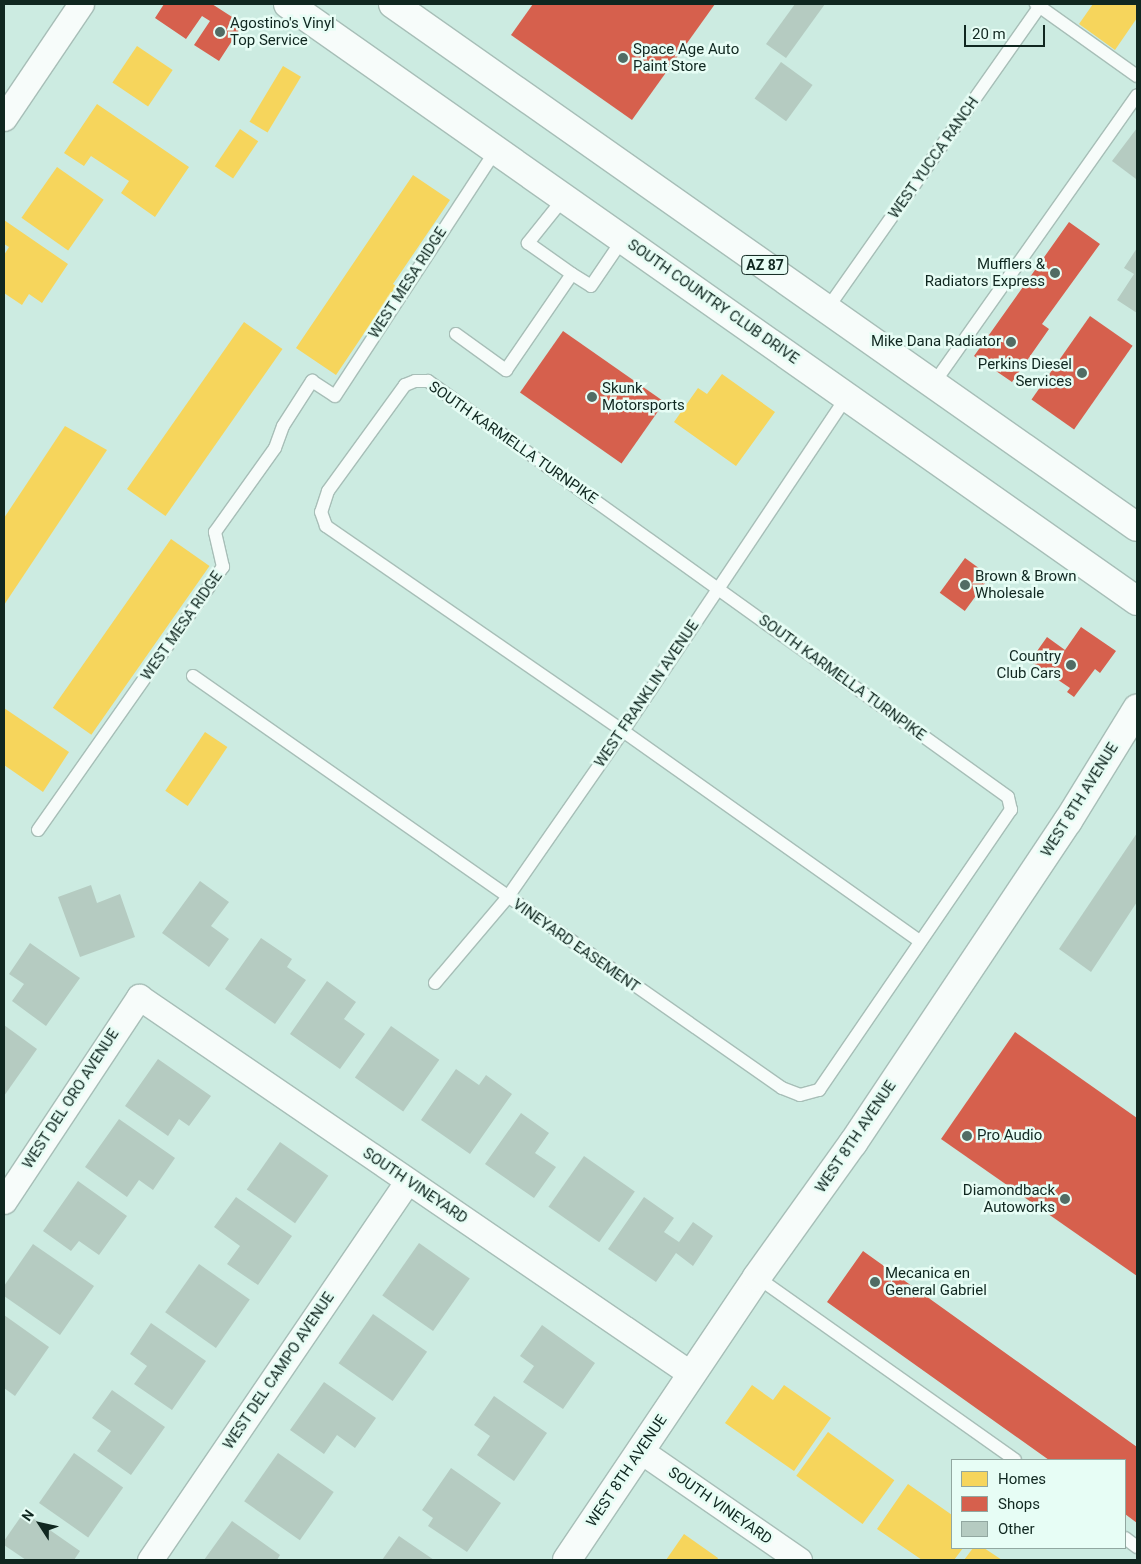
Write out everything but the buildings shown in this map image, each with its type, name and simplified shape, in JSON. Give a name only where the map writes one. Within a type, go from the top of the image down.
[{"type":"main road","name":"SOUTH COUNTRY CLUB DRIVE","points":[[288,4],[1137,601]]},
{"type":"main road","name":"AZ 87","points":[[393,4],[1137,527]]},
{"type":"main road","name":"WEST 8TH AVENUE","points":[[566,1560],[691,1374],[853,1142],[1068,821],[1137,709]]},
{"type":"street","points":[[4,118],[81,4]]},
{"type":"street","name":"SOUTH VINEYARD","points":[[139,997],[691,1374]]},
{"type":"street","name":"WEST DEL ORO AVENUE","points":[[4,1201],[139,997]]},
{"type":"street","name":"WEST DEL CAMPO AVENUE","points":[[150,1560],[408,1181]]},
{"type":"street","name":"SOUTH VINEYARD","points":[[641,1451],[799,1560]]},
{"type":"lane","name":"WEST YUCCA RANCH","points":[[828,309],[1038,5]]},
{"type":"lane","points":[[1038,5],[1137,76]]},
{"type":"lane","points":[[934,383],[1137,95]]},
{"type":"lane","name":"WEST MESA RIDGE","points":[[38,830],[224,567],[215,532],[275,448],[283,426],[312,381],[335,396],[496,150]]},
{"type":"lane","points":[[564,198],[528,243],[572,274],[591,286],[623,239]]},
{"type":"lane","points":[[456,334],[506,370],[572,274]]},
{"type":"lane","name":"SOUTH KARMELLA TURNPIKE","points":[[415,381],[428,381],[1008,797],[1010,810],[920,941],[623,731],[326,526],[321,512],[328,491],[405,385],[415,381]]},
{"type":"lane","name":"WEST FRANKLIN AVENUE","points":[[435,983],[507,898],[623,731],[847,397]]},
{"type":"lane","name":"VINEYARD EASEMENT","points":[[193,676],[507,898],[782,1088],[800,1095],[819,1090],[920,941]]},
{"type":"lane","points":[[757,1278],[1014,1459]]},
{"type":"lane","points":[[1126,1539],[1137,1547]]},
{"type":"place","name":"Agostino's Vinyl Top Service","points":[[220,32]]},
{"type":"place","name":"Space Age Auto Paint Store","points":[[623,58]]},
{"type":"place","name":"Mufflers & Radiators Express","points":[[1055,273]]},
{"type":"place","name":"Mike Dana Radiator","points":[[1011,342]]},
{"type":"place","name":"Perkins Diesel Services","points":[[1082,373]]},
{"type":"place","name":"Skunk Motorsports","points":[[592,397]]},
{"type":"place","name":"Brown & Brown Wholesale","points":[[965,585]]},
{"type":"place","name":"Country Club Cars","points":[[1071,665]]},
{"type":"place","name":"Pro Audio","points":[[967,1136]]},
{"type":"place","name":"Diamondback Autoworks","points":[[1065,1199]]},
{"type":"place","name":"Mecanica en General Gabriel","points":[[875,1282]]}]
